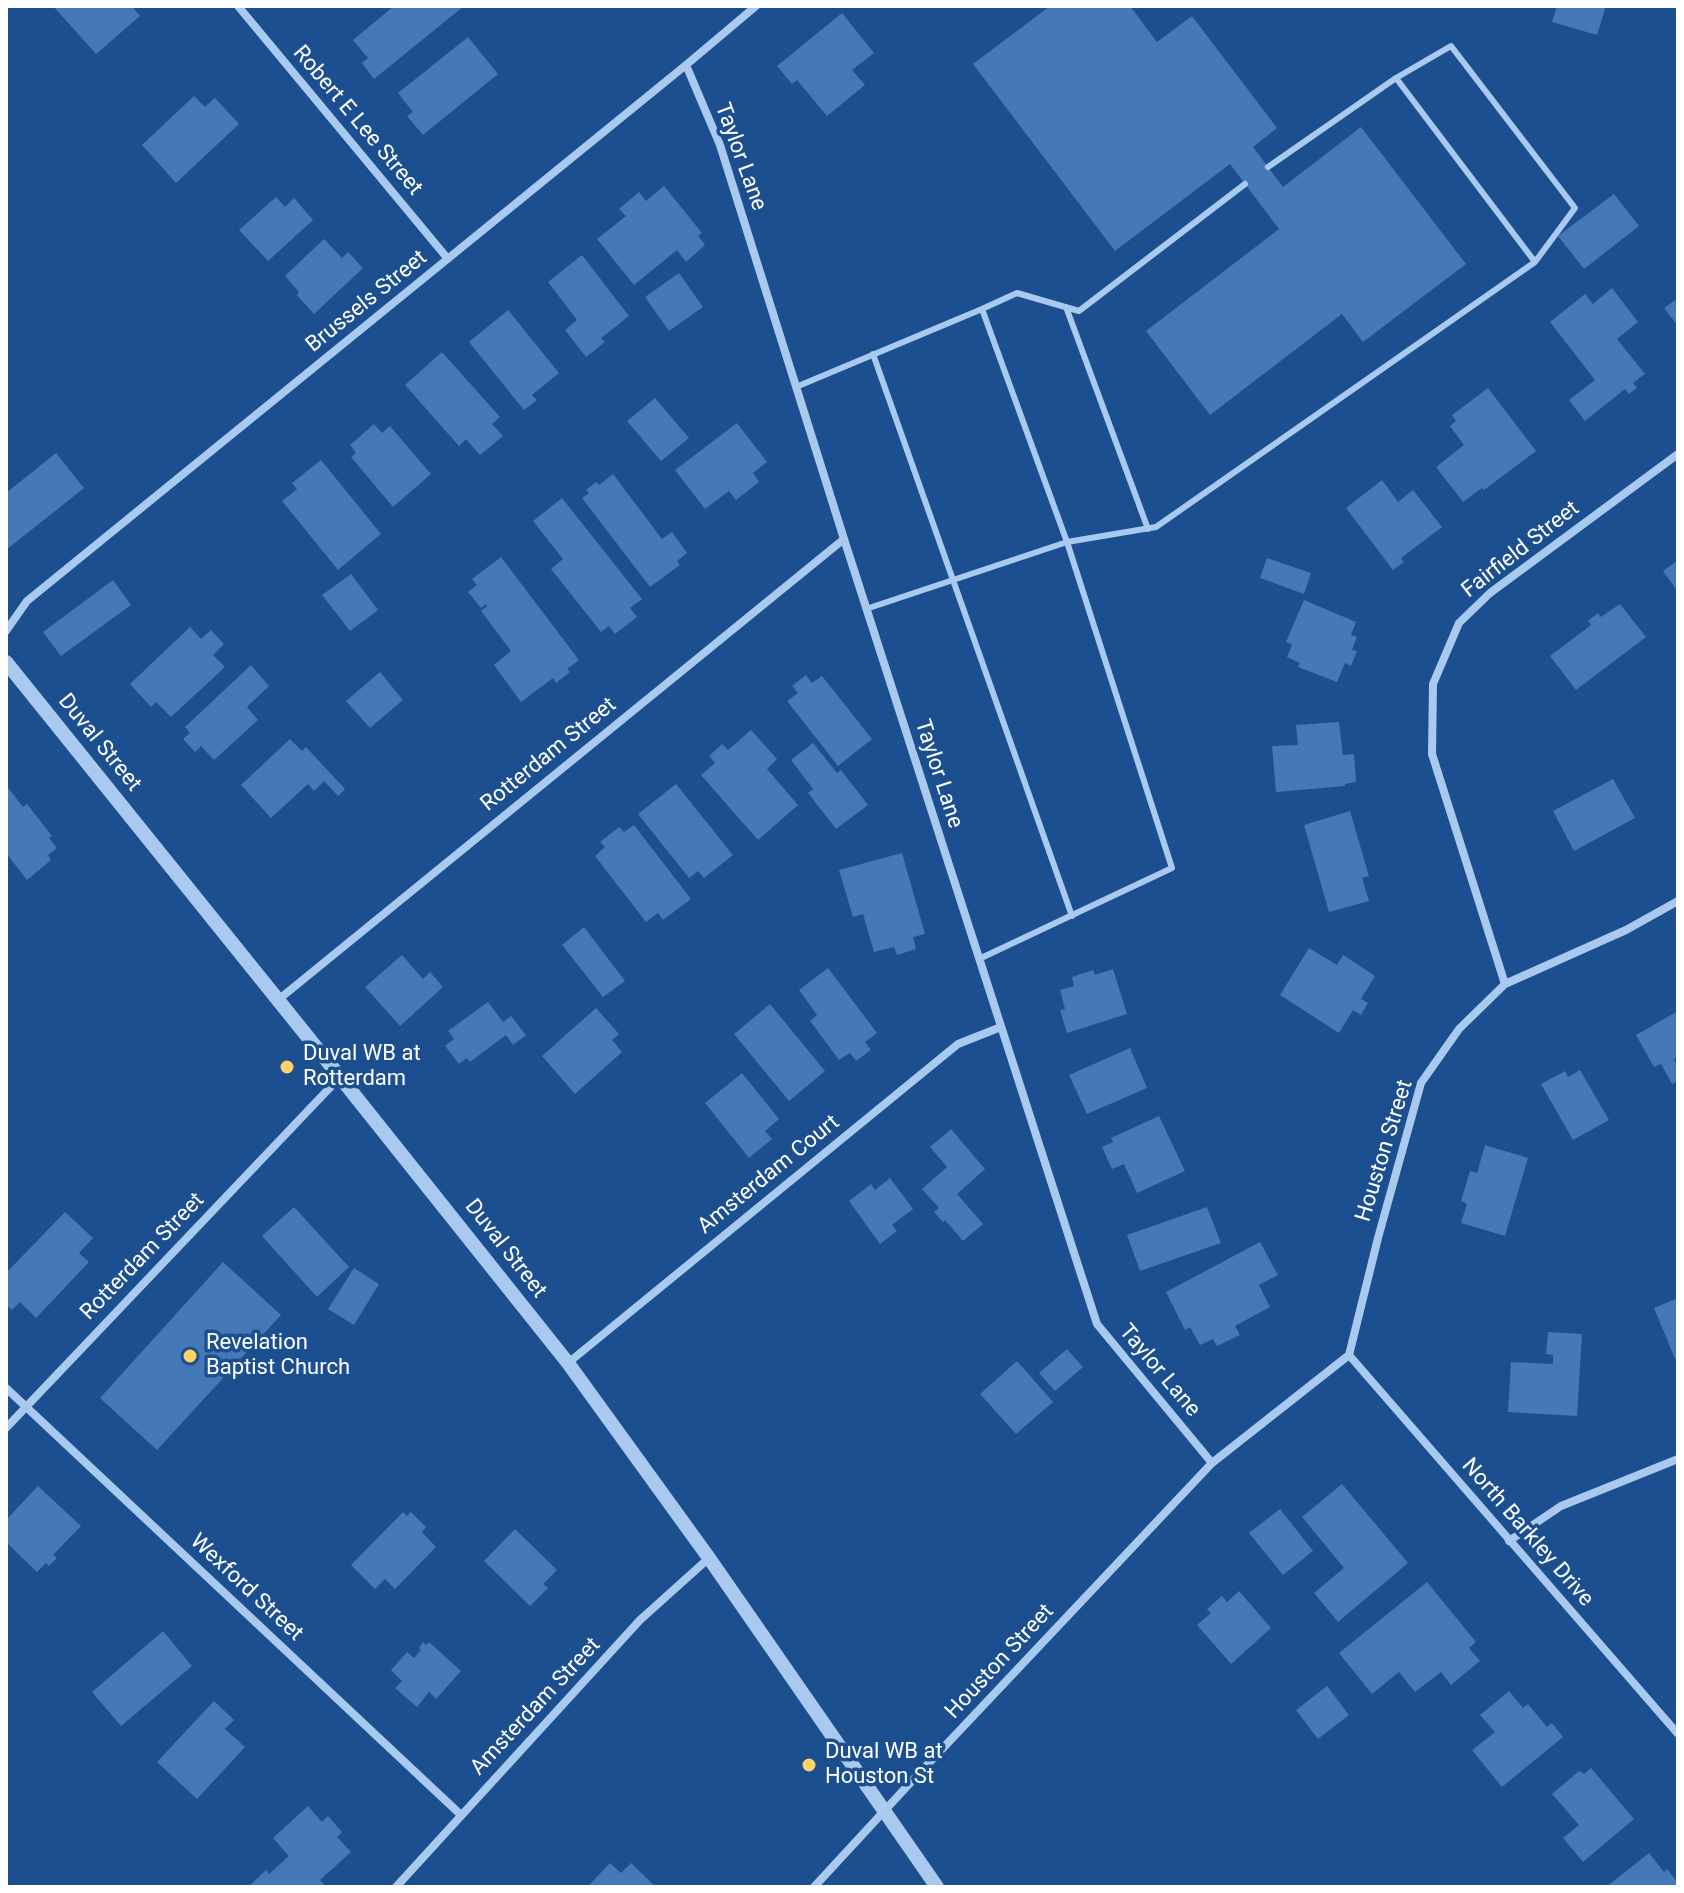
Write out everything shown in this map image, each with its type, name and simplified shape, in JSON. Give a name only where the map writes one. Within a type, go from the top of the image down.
[{"type":"street","name":"Robert E Lee Street","points":[[238,6],[448,259]]},
{"type":"street","name":"Brussels Street","points":[[6,631],[27,601],[756,6]]},
{"type":"street","name":"Taylor Lane","points":[[686,65],[720,145],[1097,1324],[1212,1463]]},
{"type":"street","name":"Fairfield Street","points":[[1505,984],[1432,754],[1433,684],[1459,623],[1490,593],[1678,454]]},
{"type":"street","name":"Rotterdam Street","points":[[278,1000],[844,539]]},
{"type":"street","name":"Duval Street","points":[[6,662],[568,1363],[709,1558],[937,1887]]},
{"type":"street","name":"Houston Street","points":[[814,1887],[1212,1463],[1349,1355],[1421,1083],[1459,1029],[1505,984],[1626,930],[1678,901]]},
{"type":"street","name":"Amsterdam Court","points":[[568,1363],[958,1044],[1001,1027]]},
{"type":"street","name":"Rotterdam Street","points":[[6,1428],[340,1077]]},
{"type":"street","name":"North Barkley Drive","points":[[1349,1355],[1678,1734]]},
{"type":"street","name":"Wexford Street","points":[[6,1388],[461,1815]]},
{"type":"street","points":[[1509,1541],[1561,1506],[1678,1459]]},
{"type":"street","name":"Amsterdam Street","points":[[396,1887],[640,1620],[709,1558]]},
{"type":"lane","points":[[866,609],[1067,542],[1156,527],[1535,262],[1575,208],[1451,46],[1396,78],[1268,167]]},
{"type":"lane","points":[[1396,78],[1535,262]]},
{"type":"lane","points":[[796,387],[1017,293],[1079,311],[1245,184]]},
{"type":"lane","points":[[1066,306],[1148,529]]},
{"type":"lane","points":[[979,959],[1172,868],[1067,542],[982,309]]},
{"type":"lane","points":[[873,354],[1072,916]]},
{"type":"building","points":[[53,6],[132,6],[140,16],[96,54]]},
{"type":"building","points":[[394,6],[464,6],[374,79],[362,63],[368,58],[353,40]]},
{"type":"building","points":[[1050,6],[1130,6],[1157,42],[1192,16],[1277,128],[1253,147],[1283,187],[1361,127],[1466,264],[1363,342],[1342,314],[1210,415],[1146,331],[1279,229],[1230,164],[1115,251],[973,64]]},
{"type":"building","points":[[1557,6],[1606,6],[1597,35],[1552,22]]},
{"type":"building","points":[[842,13],[874,53],[852,70],[865,85],[827,116],[797,80],[792,84],[777,66]]},
{"type":"building","points":[[468,37],[498,74],[423,135],[407,116],[413,112],[398,93]]},
{"type":"building","points":[[194,96],[205,107],[215,98],[239,124],[176,183],[142,145]]},
{"type":"building","points":[[664,186],[702,233],[698,236],[705,245],[686,262],[677,250],[634,285],[597,239],[626,216],[619,209],[639,192],[646,201]]},
{"type":"building","points":[[1614,194],[1639,226],[1584,269],[1558,236]]},
{"type":"building","points":[[276,197],[285,207],[294,198],[313,220],[268,261],[239,230]]},
{"type":"building","points":[[324,239],[342,258],[348,252],[363,268],[314,314],[285,276]]},
{"type":"building","points":[[582,255],[629,316],[601,338],[605,342],[586,357],[565,330],[577,320],[548,282]]},
{"type":"building","points":[[679,273],[703,307],[669,331],[645,297]]},
{"type":"building","points":[[1612,288],[1638,322],[1617,339],[1645,374],[1633,383],[1637,388],[1629,394],[1625,389],[1585,421],[1569,400],[1595,380],[1550,322],[1585,294],[1593,304]]},
{"type":"building","points":[[1678,298],[1678,326],[1664,308]]},
{"type":"building","points":[[508,310],[559,373],[532,395],[537,400],[524,410],[469,342]]},
{"type":"building","points":[[442,352],[500,417],[492,424],[503,436],[480,455],[466,439],[459,446],[405,385]]},
{"type":"building","points":[[1488,388],[1536,451],[1463,502],[1436,467],[1464,445],[1450,426],[1456,421],[1452,415]]},
{"type":"building","points":[[655,398],[689,438],[661,461],[627,421]]},
{"type":"building","points":[[737,423],[767,462],[753,473],[759,482],[736,500],[729,491],[705,509],[675,470]]},
{"type":"building","points":[[374,424],[382,433],[390,426],[431,474],[393,507],[351,457],[356,453],[350,445]]},
{"type":"building","points":[[56,453],[84,488],[6,550],[6,493]]},
{"type":"building","points":[[321,460],[381,534],[338,570],[282,501],[297,489],[292,483]]},
{"type":"building","points":[[613,474],[662,539],[672,532],[687,553],[677,561],[680,565],[650,587],[582,498],[596,482],[599,485]]},
{"type":"building","points":[[1382,480],[1398,502],[1413,490],[1442,527],[1401,558],[1404,562],[1393,570],[1346,508]]},
{"type":"building","points":[[562,498],[642,599],[630,608],[637,617],[615,634],[609,626],[601,632],[551,569],[563,559],[533,521]]},
{"type":"building","points":[[501,557],[579,660],[556,683],[553,678],[521,702],[494,665],[511,651],[481,611],[486,604],[481,608],[468,592],[477,585],[472,579]]},
{"type":"building","points":[[1267,558],[1311,573],[1304,594],[1260,578]]},
{"type":"building","points":[[1678,560],[1678,592],[1663,571]]},
{"type":"building","points":[[351,574],[378,610],[350,631],[322,595]]},
{"type":"building","points":[[113,580],[131,605],[61,656],[43,632]]},
{"type":"building","points":[[1304,600],[1356,622],[1351,635],[1357,637],[1352,650],[1357,651],[1351,666],[1345,663],[1337,682],[1298,667],[1300,663],[1287,657],[1292,645],[1286,642]]},
{"type":"building","points":[[1620,604],[1646,637],[1576,690],[1550,656],[1591,625],[1588,621],[1598,613],[1601,617]]},
{"type":"building","points":[[190,627],[201,639],[211,630],[224,644],[213,655],[225,667],[171,717],[156,702],[151,707],[130,684]]},
{"type":"building","points":[[251,665],[269,686],[247,707],[258,720],[214,760],[201,746],[195,752],[183,739],[190,733],[185,727]]},
{"type":"building","points":[[380,672],[403,700],[370,728],[346,701]]},
{"type":"building","points":[[806,675],[812,683],[822,676],[872,739],[838,766],[787,701],[798,693],[792,686]]},
{"type":"building","points":[[1339,722],[1343,755],[1354,754],[1356,782],[1345,786],[1276,792],[1272,746],[1298,745],[1296,725]]},
{"type":"building","points":[[751,730],[777,759],[767,769],[798,805],[758,840],[701,775],[715,763],[709,756],[722,744],[728,750]]},
{"type":"building","points":[[290,739],[302,751],[306,747],[345,789],[338,796],[324,781],[314,791],[308,784],[271,818],[241,785]]},
{"type":"building","points":[[813,743],[837,773],[841,770],[868,805],[836,829],[808,793],[813,789],[791,760]]},
{"type":"building","points":[[1613,779],[1635,818],[1574,851],[1553,811]]},
{"type":"building","points":[[676,784],[733,855],[704,878],[698,871],[689,878],[638,814]]},
{"type":"building","points":[[6,785],[23,807],[27,804],[52,836],[49,838],[57,848],[48,855],[51,860],[27,880],[6,853]]},
{"type":"building","points":[[1350,811],[1369,876],[1362,878],[1369,901],[1329,912],[1304,825]]},
{"type":"building","points":[[634,825],[691,899],[663,920],[658,913],[646,922],[595,856],[605,847],[600,842],[619,827],[624,832]]},
{"type":"building","points":[[902,853],[925,934],[913,937],[916,949],[897,955],[894,947],[874,952],[863,914],[853,917],[839,870]]},
{"type":"building","points":[[584,927],[625,981],[603,997],[562,945]]},
{"type":"building","points":[[1309,948],[1337,965],[1343,955],[1375,976],[1361,999],[1368,1003],[1361,1015],[1353,1010],[1339,1033],[1280,995]]},
{"type":"building","points":[[402,955],[423,979],[430,972],[443,987],[400,1026],[365,987]]},
{"type":"building","points":[[828,968],[877,1033],[865,1042],[871,1050],[856,1061],[850,1053],[839,1060],[810,1021],[817,1015],[799,990]]},
{"type":"building","points":[[1113,969],[1127,1014],[1067,1033],[1060,1010],[1065,1009],[1060,990],[1074,986],[1072,977],[1093,970],[1095,975]]},
{"type":"building","points":[[488,1002],[503,1022],[511,1016],[526,1035],[513,1045],[506,1035],[470,1062],[467,1058],[459,1064],[445,1046],[454,1039],[448,1031]]},
{"type":"building","points":[[770,1004],[825,1071],[789,1101],[734,1034]]},
{"type":"building","points":[[596,1008],[619,1034],[612,1040],[622,1052],[575,1094],[542,1056]]},
{"type":"building","points":[[1678,1011],[1678,1056],[1674,1059],[1678,1067],[1678,1081],[1672,1084],[1661,1064],[1654,1067],[1636,1035]]},
{"type":"building","points":[[1130,1048],[1147,1088],[1087,1114],[1069,1075]]},
{"type":"building","points":[[1580,1070],[1609,1120],[1573,1140],[1541,1084],[1565,1071],[1568,1077]]},
{"type":"building","points":[[742,1073],[779,1119],[765,1131],[772,1139],[749,1158],[705,1103]]},
{"type":"building","points":[[1159,1116],[1185,1171],[1137,1193],[1124,1164],[1112,1169],[1102,1147],[1113,1142],[1111,1138]]},
{"type":"building","points":[[951,1129],[985,1169],[957,1194],[983,1224],[963,1241],[934,1212],[939,1208],[922,1189],[947,1167],[930,1147]]},
{"type":"building","points":[[1485,1145],[1528,1158],[1505,1236],[1461,1223],[1467,1204],[1461,1201],[1470,1171],[1477,1173]]},
{"type":"building","points":[[890,1178],[913,1209],[892,1225],[897,1231],[880,1244],[849,1201],[871,1184],[875,1190]]},
{"type":"building","points":[[294,1207],[349,1267],[317,1297],[262,1236]]},
{"type":"building","points":[[1207,1207],[1221,1243],[1140,1271],[1127,1235]]},
{"type":"building","points":[[65,1212],[93,1238],[79,1253],[89,1262],[36,1318],[20,1302],[12,1310],[6,1305],[6,1273]]},
{"type":"building","points":[[1260,1242],[1278,1275],[1259,1285],[1270,1307],[1235,1326],[1240,1335],[1217,1346],[1213,1339],[1200,1345],[1190,1327],[1185,1330],[1166,1292]]},
{"type":"building","name":"Revelation Baptist Church","points":[[223,1262],[281,1315],[157,1450],[100,1398]]},
{"type":"building","points":[[354,1268],[379,1284],[354,1325],[328,1309]]},
{"type":"building","points":[[1678,1298],[1678,1366],[1654,1308]]},
{"type":"building","points":[[1548,1332],[1582,1334],[1577,1416],[1508,1412],[1511,1362],[1553,1364],[1553,1355],[1546,1354]]},
{"type":"building","points":[[1067,1349],[1083,1367],[1055,1391],[1039,1373]]},
{"type":"building","points":[[1017,1361],[1053,1402],[1016,1434],[980,1394]]},
{"type":"building","points":[[1342,1484],[1408,1563],[1338,1622],[1314,1593],[1344,1568],[1302,1517]]},
{"type":"building","points":[[38,1486],[81,1526],[53,1555],[57,1558],[37,1572],[6,1542],[6,1520]]},
{"type":"building","points":[[1280,1509],[1313,1551],[1283,1575],[1249,1533]]},
{"type":"building","points":[[403,1512],[407,1516],[411,1512],[426,1527],[422,1532],[436,1547],[395,1589],[385,1579],[375,1589],[351,1565]]},
{"type":"building","points":[[515,1529],[557,1570],[543,1584],[548,1588],[530,1606],[484,1561]]},
{"type":"building","points":[[1427,1582],[1476,1642],[1469,1648],[1480,1661],[1451,1685],[1441,1672],[1415,1692],[1399,1672],[1372,1694],[1339,1653]]},
{"type":"building","points":[[1239,1591],[1271,1628],[1231,1664],[1197,1625],[1211,1613],[1207,1609],[1222,1596],[1227,1602]]},
{"type":"building","points":[[163,1631],[192,1666],[121,1726],[92,1692]]},
{"type":"building","points":[[423,1642],[426,1645],[429,1642],[461,1671],[436,1699],[429,1692],[417,1707],[395,1688],[402,1681],[391,1670],[407,1652],[414,1658]]},
{"type":"building","points":[[1327,1686],[1349,1715],[1318,1739],[1296,1710]]},
{"type":"building","points":[[1509,1691],[1523,1708],[1528,1704],[1547,1727],[1552,1723],[1563,1737],[1502,1787],[1472,1750],[1495,1732],[1480,1715]]},
{"type":"building","points":[[214,1701],[234,1720],[225,1729],[245,1747],[197,1799],[157,1762]]},
{"type":"building","points":[[1591,1768],[1634,1819],[1583,1862],[1563,1838],[1579,1825],[1552,1794],[1579,1771],[1584,1774]]},
{"type":"building","points":[[308,1806],[322,1822],[328,1816],[342,1832],[337,1837],[351,1852],[320,1880],[327,1887],[248,1887],[266,1870],[269,1874],[289,1856],[273,1838]]},
{"type":"building","points":[[1649,1853],[1664,1872],[1667,1869],[1678,1887],[1606,1887]]},
{"type":"building","points":[[610,1863],[621,1873],[631,1863],[656,1887],[591,1887],[589,1885]]},
{"type":"place","name":"Duval WB at Rotterdam","points":[[287,1067]]},
{"type":"place","name":"Revelation Baptist Church","points":[[190,1356]]},
{"type":"place","name":"Duval WB at Houston St","points":[[809,1765]]}]
